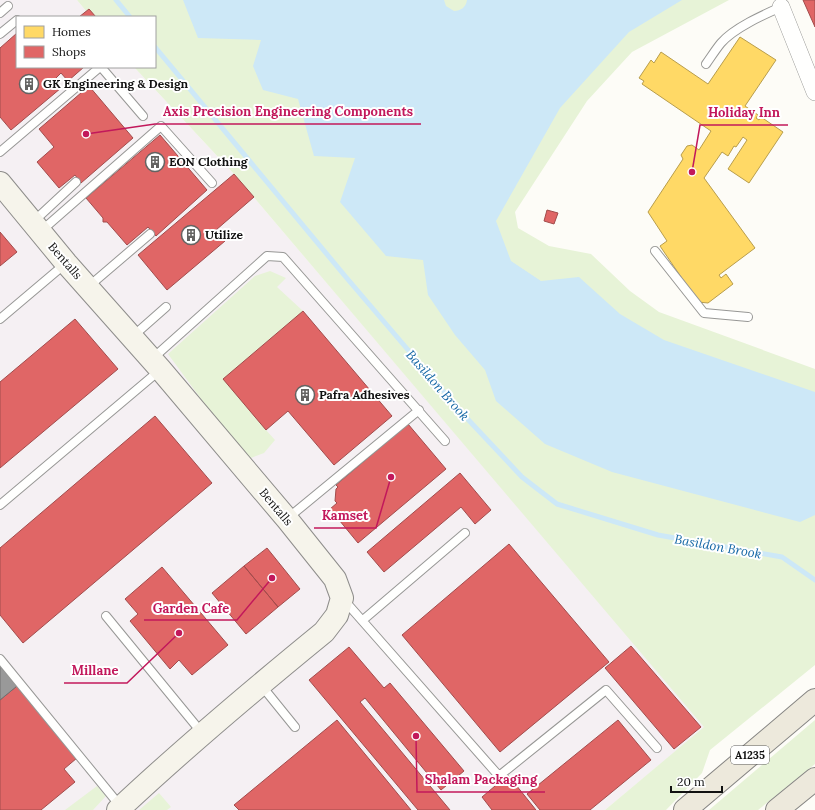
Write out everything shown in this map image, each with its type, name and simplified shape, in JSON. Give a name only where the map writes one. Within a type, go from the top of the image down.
[{"type":"main road","name":"A1235","points":[[685,810],[815,700]]},
{"type":"main road","points":[[777,810],[815,779]]},
{"type":"street","points":[[779,4],[815,92]]},
{"type":"street","name":"Bentalls","points":[[0,183],[66,263],[156,365],[287,519],[335,579],[342,598]]},
{"type":"street","points":[[119,809],[159,776],[203,733],[324,632],[337,616],[342,598]]},
{"type":"lane","points":[[706,64],[721,42],[728,36],[779,4]]},
{"type":"lane","points":[[0,13],[8,6]]},
{"type":"lane","points":[[0,34],[16,21]]},
{"type":"lane","points":[[0,152],[99,68]]},
{"type":"lane","points":[[101,68],[143,116]]},
{"type":"lane","points":[[36,227],[161,126],[212,183]]},
{"type":"lane","points":[[36,227],[76,182]]},
{"type":"lane","points":[[88,288],[150,234]]},
{"type":"lane","points":[[655,250],[704,313],[748,317]]},
{"type":"lane","points":[[0,505],[156,365],[267,256],[283,257],[445,441]]},
{"type":"lane","points":[[0,319],[66,263]]},
{"type":"lane","points":[[131,337],[166,307]]},
{"type":"lane","points":[[287,519],[419,410]]},
{"type":"lane","points":[[363,620],[465,533]]},
{"type":"lane","points":[[342,598],[499,776],[606,690],[658,748]]},
{"type":"lane","points":[[106,616],[203,733]]},
{"type":"lane","points":[[0,659],[119,809]]},
{"type":"lane","points":[[260,684],[295,727]]},
{"type":"shaded area","points":[[0,0],[77,0],[90,16],[16,16],[16,68],[135,68],[234,174],[705,727],[605,810],[0,810]]},
{"type":"green space","points":[[77,0],[729,0],[632,52],[587,101],[515,212],[518,228],[549,246],[591,254],[630,291],[659,312],[815,369],[815,665],[710,750],[702,773],[666,810],[605,810],[704,727],[234,174],[135,68],[156,68],[156,16],[90,16]]},
{"type":"green space","points":[[270,271],[286,278],[277,287],[303,311],[266,430],[275,440],[264,453],[251,458],[229,437],[168,354],[255,276]]},
{"type":"green space","points":[[815,720],[815,764],[758,810],[709,810]]},
{"type":"green space","points":[[97,786],[106,796],[93,810],[65,810]]},
{"type":"green space","points":[[159,793],[171,807],[167,810],[139,810]]},
{"type":"water","points":[[183,0],[444,0],[446,6],[454,11],[463,8],[466,5],[467,0],[682,0],[629,32],[560,108],[496,221],[511,261],[541,281],[579,277],[620,314],[664,340],[815,392],[815,515],[800,522],[612,472],[545,444],[496,401],[485,370],[455,335],[428,295],[423,260],[386,256],[340,202],[355,158],[314,156],[298,99],[263,90],[253,66],[261,40],[198,38]]},
{"type":"building: Homes","points":[[740,37],[776,60],[745,106],[758,115],[756,118],[759,120],[761,117],[783,132],[749,183],[728,169],[747,140],[743,137],[736,147],[734,146],[728,156],[722,152],[704,178],[755,248],[719,275],[721,278],[726,274],[733,284],[708,303],[698,302],[660,246],[667,241],[648,212],[683,159],[681,155],[687,146],[692,145],[699,150],[711,131],[642,84],[644,81],[639,78],[651,60],[654,63],[661,52],[708,84]]},
{"type":"building: Shops","points":[[803,0],[815,0],[815,27]]},
{"type":"building: Shops","points":[[89,9],[95,16],[80,16]]},
{"type":"building: Shops","name":"GK Engineering & Design","points":[[16,34],[16,68],[83,68],[68,81],[61,73],[54,80],[61,88],[11,130],[0,117],[0,48]]},
{"type":"building: Shops","points":[[89,86],[133,138],[81,183],[75,175],[59,188],[37,162],[54,147],[39,129]]},
{"type":"building: Shops","name":"EON Clothing","points":[[160,135],[207,190],[156,236],[148,227],[127,245],[107,222],[103,222],[103,218],[86,198]]},
{"type":"building: Shops","name":"Utilize","points":[[234,174],[254,197],[216,230],[225,241],[167,290],[138,255]]},
{"type":"building: Shops","points":[[547,210],[558,213],[554,224],[544,221]]},
{"type":"building: Shops","points":[[0,232],[17,252],[0,266]]},
{"type":"building: Shops","name":"Pafra Adhesives","points":[[303,311],[392,416],[334,465],[288,411],[266,430],[223,379]]},
{"type":"building: Shops","points":[[75,319],[118,369],[0,468],[0,382]]},
{"type":"building: Shops","points":[[155,416],[212,483],[23,643],[0,615],[0,548]]},
{"type":"building: Shops","points":[[408,424],[446,469],[358,543],[330,509],[337,503],[335,501],[336,489],[338,487],[336,485]]},
{"type":"building: Shops","points":[[460,473],[491,510],[475,524],[461,507],[384,572],[367,552]]},
{"type":"building: Shops","points":[[509,544],[609,662],[500,752],[402,635]]},
{"type":"building: Shops","points":[[267,548],[300,589],[278,607],[244,566]]},
{"type":"building: Shops","points":[[244,566],[278,607],[246,634],[212,593]]},
{"type":"building: Shops","points":[[162,567],[228,645],[192,675],[179,660],[170,669],[130,621],[138,614],[125,599]]},
{"type":"building: Shops","points":[[631,646],[701,727],[674,749],[605,668]]},
{"type":"building: Shops","points":[[349,647],[384,688],[390,683],[464,771],[441,790],[365,698],[360,702],[450,810],[418,810],[309,680]]},
{"type":"building: Shops","points":[[17,686],[77,758],[64,769],[75,782],[41,810],[0,810],[0,700]]},
{"type":"building: Shops","points":[[337,720],[411,810],[239,810],[234,805]]},
{"type":"building: Shops","points":[[618,720],[651,760],[590,810],[540,810],[527,794]]},
{"type":"building: Shops","points":[[508,775],[536,810],[492,810],[482,797]]},
{"type":"building: Industry","points":[[0,666],[17,686],[0,700]]},
{"type":"waterway","name":"Basildon Brook","points":[[116,0],[129,16]]},
{"type":"waterway","name":"Basildon Brook","points":[[156,48],[345,276],[461,412],[522,477],[557,504],[658,535],[782,557],[815,580]]},
{"type":"place","name":"GK Engineering & Design","points":[[29,84]]},
{"type":"place","name":"Axis Precision Engineering Components","points":[[86,134]]},
{"type":"place","name":"EON Clothing","points":[[155,162]]},
{"type":"place","name":"Holiday Inn","points":[[692,172]]},
{"type":"place","name":"Utilize","points":[[191,235]]},
{"type":"place","name":"Pafra Adhesives","points":[[305,395]]},
{"type":"place","name":"Kamset","points":[[391,477]]},
{"type":"place","name":"Garden Cafe","points":[[272,578]]},
{"type":"place","name":"Millane","points":[[179,633]]},
{"type":"place","name":"Shalam Packaging","points":[[416,736]]}]
